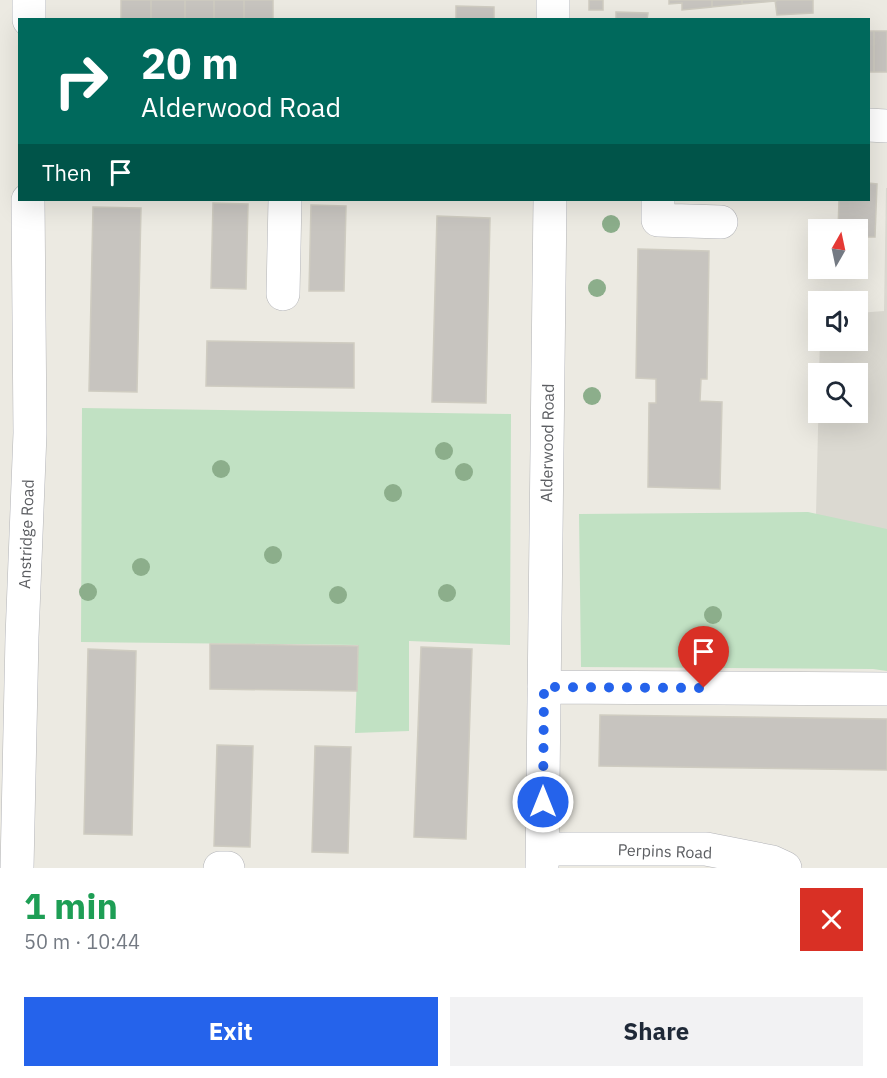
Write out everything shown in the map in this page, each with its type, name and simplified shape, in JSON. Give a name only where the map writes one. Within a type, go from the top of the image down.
[{"type":"street","points":[[29,0],[29,18]]},
{"type":"street","points":[[553,18],[554,0]]},
{"type":"street","points":[[870,125],[887,126]]},
{"type":"street","name":"Anstridge Road","points":[[17,868],[22,637],[30,433],[28,201]]},
{"type":"street","points":[[283,294],[285,201]]},
{"type":"street","name":"Alderwood Road","points":[[542,858],[550,201]]},
{"type":"street","points":[[658,201],[658,220],[721,222]]},
{"type":"street","points":[[544,687],[887,689]]},
{"type":"street","name":"Perpins Road","points":[[542,858],[706,849],[772,862],[785,868]]},
{"type":"street","points":[[220,868],[228,868]]},
{"type":"shaded area","points":[[887,188],[887,534],[816,515],[818,423],[868,423],[868,363],[819,363],[820,351],[868,351],[868,312],[884,311]]},
{"type":"green space","points":[[82,408],[511,414],[510,645],[409,641],[409,731],[355,733],[358,645],[81,642]]},
{"type":"green space","points":[[808,512],[887,529],[887,671],[873,669],[581,667],[579,514]]},
{"type":"building","points":[[121,0],[151,0],[151,18],[121,18]]},
{"type":"building","points":[[151,0],[185,0],[185,18],[151,18]]},
{"type":"building","points":[[185,0],[214,0],[214,18],[185,18]]},
{"type":"building","points":[[214,0],[244,0],[244,18],[214,18]]},
{"type":"building","points":[[244,0],[273,0],[273,18],[244,18]]},
{"type":"building","points":[[589,0],[603,0],[603,10],[589,10]]},
{"type":"building","points":[[669,0],[712,0],[712,7],[682,10],[682,3],[669,4]]},
{"type":"building","points":[[712,0],[742,0],[742,4],[712,7]]},
{"type":"building","points":[[742,0],[775,0],[776,1],[742,4]]},
{"type":"building","points":[[775,0],[813,0],[813,13],[777,15]]},
{"type":"building","points":[[456,6],[494,7],[494,18],[456,18]]},
{"type":"building","points":[[616,12],[648,13],[647,18],[616,18]]},
{"type":"building","points":[[870,31],[874,31],[874,72],[870,72]]},
{"type":"building","points":[[874,31],[887,31],[887,72],[874,72]]},
{"type":"building","points":[[870,183],[877,184],[875,237],[868,237],[868,219],[838,219],[839,201],[870,201]]},
{"type":"building","points":[[213,203],[248,204],[246,289],[211,288]]},
{"type":"building","points":[[311,205],[346,206],[344,291],[309,291]]},
{"type":"building","points":[[93,207],[141,208],[137,392],[89,391]]},
{"type":"building","points":[[437,216],[490,218],[486,403],[432,402]]},
{"type":"building","points":[[638,249],[709,251],[707,379],[701,379],[700,401],[722,402],[720,489],[648,487],[649,403],[656,403],[656,379],[636,378]]},
{"type":"building","points":[[207,341],[354,343],[354,388],[206,386]]},
{"type":"building","points":[[210,644],[358,646],[357,691],[210,689]]},
{"type":"building","points":[[421,647],[472,649],[466,839],[414,837]]},
{"type":"building","points":[[88,649],[136,651],[132,835],[84,834]]},
{"type":"building","points":[[600,715],[887,719],[887,770],[599,766]]},
{"type":"building","points":[[217,745],[253,746],[250,847],[214,846]]},
{"type":"building","points":[[315,746],[351,747],[348,853],[312,852]]},
{"type":"route","points":[[543,802],[544,687],[704,688]]}]
